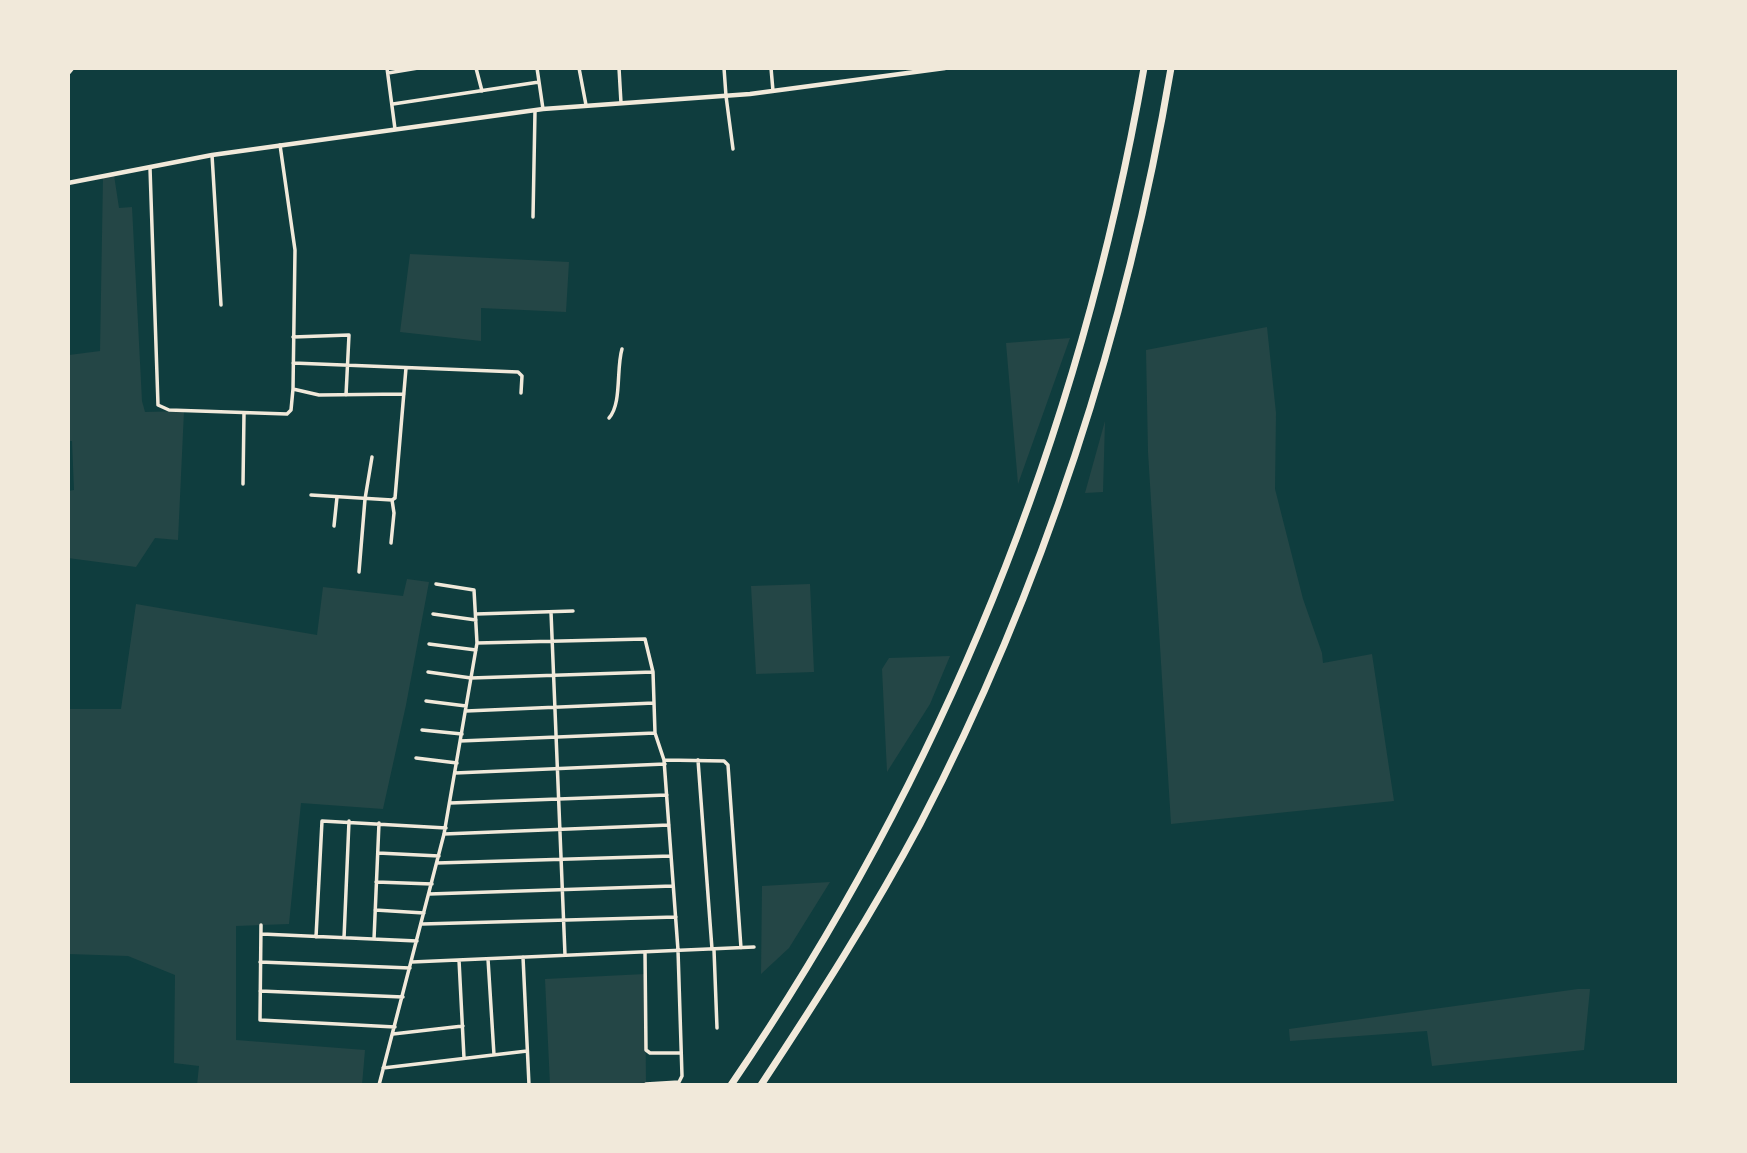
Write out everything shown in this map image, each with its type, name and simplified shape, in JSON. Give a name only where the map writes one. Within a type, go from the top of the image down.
[{"type":"highway","points":[[731,1085],[782,1010],[833,925],[894,814],[956,689],[1013,550],[1052,442],[1087,326],[1112,232],[1144,68]]},
{"type":"highway","points":[[761,1085],[863,926],[920,823],[979,699],[1036,564],[1075,455],[1113,330],[1144,204],[1171,68]]},
{"type":"street","points":[[68,74],[73,68]]},
{"type":"street","points":[[395,129],[388,71],[418,68]]},
{"type":"street","points":[[476,68],[482,91]]},
{"type":"street","points":[[537,68],[542,109]]},
{"type":"street","points":[[579,68],[586,105]]},
{"type":"street","points":[[619,68],[621,103]]},
{"type":"street","points":[[724,68],[733,149]]},
{"type":"street","points":[[771,68],[773,91]]},
{"type":"street","points":[[68,183],[212,155],[542,109],[726,96],[945,68]]},
{"type":"street","points":[[393,104],[539,82]]},
{"type":"street","points":[[533,217],[535,110]]},
{"type":"street","points":[[150,168],[159,405],[169,410],[287,414],[291,410],[293,389],[295,250],[280,145]]},
{"type":"street","points":[[212,155],[221,305]]},
{"type":"street","points":[[293,337],[349,335],[346,395]]},
{"type":"street","points":[[609,418],[615,411],[618,363],[622,349]]},
{"type":"street","points":[[293,363],[519,372],[522,376],[521,393]]},
{"type":"street","points":[[311,495],[392,500],[396,498],[406,368]]},
{"type":"street","points":[[293,389],[319,395],[404,394]]},
{"type":"street","points":[[243,484],[244,413]]},
{"type":"street","points":[[359,572],[365,499],[372,457]]},
{"type":"street","points":[[334,526],[337,497]]},
{"type":"street","points":[[391,543],[394,513],[392,500]]},
{"type":"street","points":[[379,1085],[446,828],[477,643],[474,590],[436,584]]},
{"type":"street","points":[[433,614],[476,617],[573,611]]},
{"type":"street","points":[[551,612],[565,955]]},
{"type":"street","points":[[477,643],[645,639],[653,672],[655,733],[665,762],[678,950],[682,1076],[679,1082],[646,1084]]},
{"type":"street","points":[[429,644],[476,650]]},
{"type":"street","points":[[428,672],[471,678],[653,672]]},
{"type":"street","points":[[426,701],[466,708],[654,703]]},
{"type":"street","points":[[422,730],[461,734]]},
{"type":"street","points":[[460,741],[655,733]]},
{"type":"street","points":[[416,758],[457,763]]},
{"type":"street","points":[[698,760],[717,1028]]},
{"type":"street","points":[[455,772],[724,761],[728,765],[741,948]]},
{"type":"street","points":[[450,803],[667,795]]},
{"type":"street","points":[[316,937],[320,824],[324,819],[446,828]]},
{"type":"street","points":[[344,938],[349,821]]},
{"type":"street","points":[[374,939],[379,823]]},
{"type":"street","points":[[444,834],[669,825]]},
{"type":"street","points":[[377,853],[439,856]]},
{"type":"street","points":[[437,863],[671,856]]},
{"type":"street","points":[[376,882],[432,884]]},
{"type":"street","points":[[429,894],[673,886]]},
{"type":"street","points":[[375,909],[424,913]]},
{"type":"street","points":[[421,925],[676,917]]},
{"type":"street","points":[[261,925],[259,1017],[262,1021],[395,1027]]},
{"type":"street","points":[[261,934],[417,941]]},
{"type":"street","points":[[412,962],[754,947]]},
{"type":"street","points":[[645,952],[646,1050],[650,1053],[681,1053]]},
{"type":"street","points":[[523,957],[529,1085]]},
{"type":"street","points":[[488,958],[494,1055]]},
{"type":"street","points":[[459,960],[464,1059]]},
{"type":"street","points":[[260,962],[410,968]]},
{"type":"street","points":[[260,991],[403,997]]},
{"type":"street","points":[[393,1034],[463,1026]]},
{"type":"street","points":[[382,1068],[527,1051]]},
{"type":"shaded area","points":[[114,175],[119,208],[132,207],[142,401],[145,412],[184,411],[178,540],[155,538],[136,567],[68,558],[68,491],[74,490],[72,441],[68,441],[68,352],[69,355],[100,351],[103,177]]},
{"type":"shaded area","points":[[410,254],[569,262],[566,312],[481,308],[481,341],[400,332]]},
{"type":"shaded area","points":[[1267,327],[1276,413],[1275,489],[1303,599],[1323,663],[1372,654],[1394,801],[1171,824],[1148,452],[1146,350]]},
{"type":"shaded area","points":[[1070,338],[1018,484],[1006,343]]},
{"type":"shaded area","points":[[1105,421],[1103,492],[1085,493]]},
{"type":"shaded area","points":[[407,579],[429,582],[383,809],[301,803],[289,924],[236,926],[236,1040],[365,1050],[362,1085],[197,1085],[199,1066],[174,1063],[175,975],[128,956],[68,954],[68,709],[121,709],[136,604],[317,635],[323,587],[403,596]]},
{"type":"shaded area","points":[[810,584],[814,672],[756,674],[751,586]]},
{"type":"shaded area","points":[[950,656],[930,704],[887,772],[882,669],[889,658]]},
{"type":"shaded area","points":[[830,882],[789,948],[761,974],[762,886]]},
{"type":"shaded area","points":[[645,974],[646,1085],[550,1085],[545,979]]},
{"type":"shaded area","points":[[1590,989],[1584,1050],[1432,1066],[1427,1031],[1290,1041],[1289,1029]]}]
